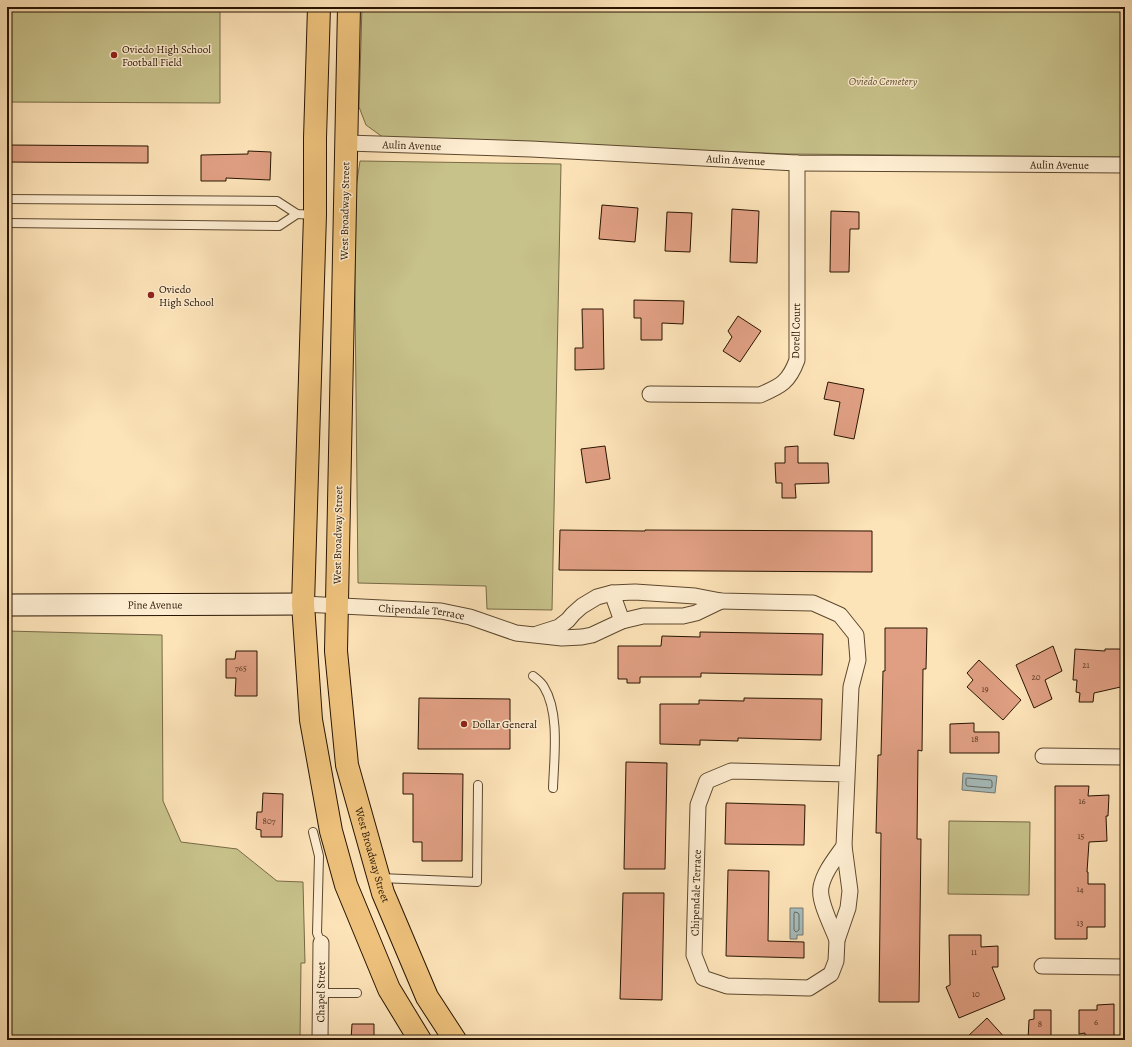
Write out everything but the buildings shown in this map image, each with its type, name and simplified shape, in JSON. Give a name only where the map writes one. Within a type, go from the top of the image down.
[{"type":"main road","points":[[319,7],[317,84],[306,214],[303,604],[311,720],[333,837],[346,885],[389,989],[420,1040]]},
{"type":"main road","name":"West Broadway Street","points":[[350,7],[336,606],[336,651],[347,765],[383,893],[427,998],[455,1040]]},
{"type":"main road","points":[[317,84],[328,95],[328,120],[347,143]]},
{"type":"main road","points":[[306,214],[333,237],[333,259],[344,280]]},
{"type":"street","name":"Aulin Avenue","points":[[347,143],[531,149],[797,163],[1125,165]]},
{"type":"street","name":"Dorell Court","points":[[650,394],[760,395],[776,388],[792,374],[797,360],[797,163]]},
{"type":"street","name":"Chipendale Terrace","points":[[537,634],[559,627],[582,606],[597,597],[612,593],[635,592],[695,596],[721,601],[812,603],[840,615],[856,635],[858,660],[851,687],[844,846],[850,891],[848,908],[837,940],[836,961],[831,974],[808,988],[727,986],[703,978],[694,955],[698,805],[707,781],[731,771],[847,774]]},
{"type":"street","points":[[612,593],[622,621]]},
{"type":"street","name":"Chipendale Terrace","points":[[303,604],[441,611],[470,617],[516,633],[537,634],[562,638],[592,635],[622,621],[643,616],[683,616],[696,613],[721,601]]},
{"type":"street","name":"Pine Avenue","points":[[7,605],[303,604]]},
{"type":"street","points":[[573,614],[582,637]]},
{"type":"street","points":[[1043,756],[1125,757]]},
{"type":"street","name":"Chipendale Terrace","points":[[837,940],[822,902],[820,888],[826,873],[844,846]]},
{"type":"street","name":"Chapel Street","points":[[320,1040],[321,943]]},
{"type":"street","points":[[1042,966],[1125,967]]},
{"type":"lane","points":[[7,199],[277,201],[306,214]]},
{"type":"lane","points":[[7,223],[279,226],[306,214]]},
{"type":"lane","points":[[533,676],[544,686],[551,703],[554,716],[553,788]]},
{"type":"lane","points":[[379,878],[477,882],[478,785]]},
{"type":"lane","points":[[313,832],[319,856],[318,933],[321,943]]},
{"type":"lane","points":[[321,993],[357,992]]},
{"type":"green space","name":"Oviedo High School Football Field","points":[[7,7],[220,7],[220,103],[7,102]]},
{"type":"green space","name":"Oviedo Cemetery","points":[[362,7],[1125,7],[1125,157],[789,154],[384,138],[366,125],[359,107]]},
{"type":"green space","points":[[360,161],[561,164],[552,610],[487,609],[486,586],[358,583],[354,201]]},
{"type":"green space","points":[[7,631],[162,635],[163,801],[181,842],[237,849],[277,881],[303,882],[305,963],[301,963],[300,1040],[7,1040]]},
{"type":"green space","points":[[949,821],[1030,822],[1029,895],[948,894]]},
{"type":"water","points":[[963,773],[997,776],[995,793],[962,790]]},
{"type":"water","points":[[790,908],[803,908],[803,935],[797,935],[797,939],[790,939]]},
{"type":"place","name":"Oviedo High School Football Field","points":[[114,55]]},
{"type":"place","name":"Oviedo High School","points":[[151,295]]},
{"type":"place","name":"Dollar General","points":[[464,724]]}]
